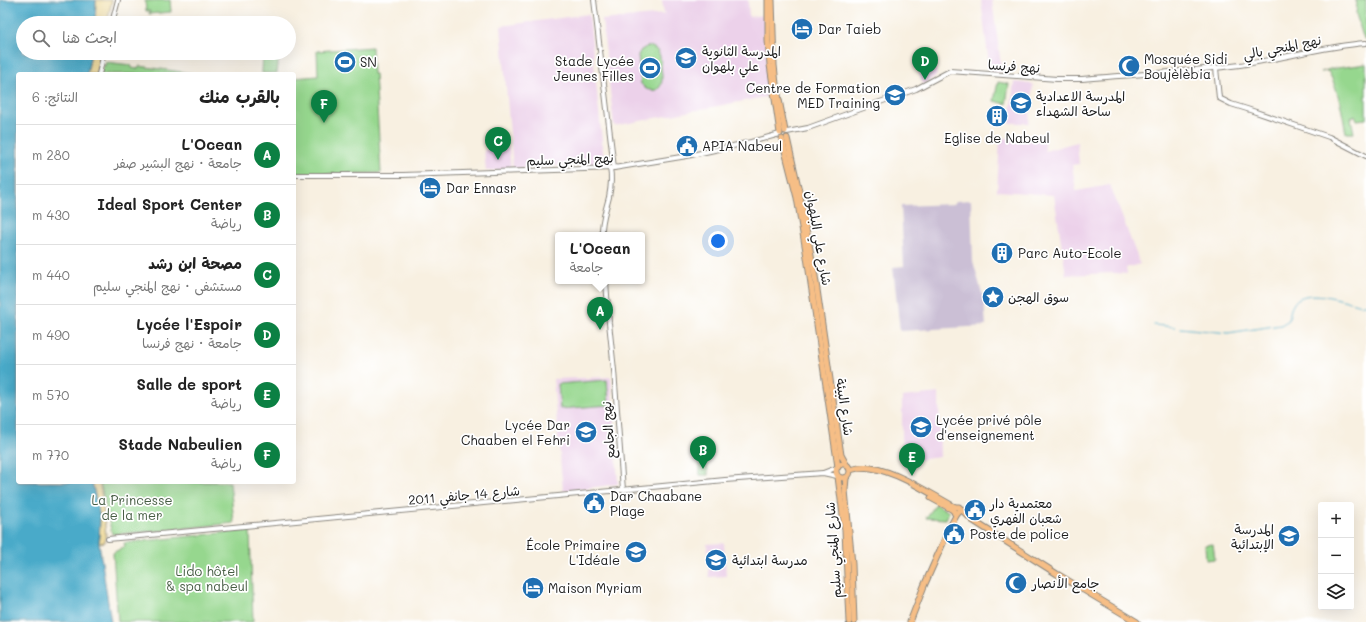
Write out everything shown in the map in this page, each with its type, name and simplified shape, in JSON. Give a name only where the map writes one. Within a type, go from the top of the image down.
[{"type":"main road","name":"شارع علي البلهوان","points":[[768,0],[768,41],[770,66],[783,135],[805,221],[816,282],[824,351]]},
{"type":"main road","name":"شارع علي البلهوان","points":[[772,0],[775,78],[783,135]]},
{"type":"main road","name":"شارع البيئة","points":[[824,351],[837,468]]},
{"type":"main road","name":"شارع البيئة","points":[[824,351],[842,458],[849,469]]},
{"type":"main road","points":[[849,469],[846,478],[841,478],[836,472],[837,468],[841,464],[849,469],[864,470],[884,475],[918,490],[972,520],[1059,576],[1137,622]]},
{"type":"main road","name":"شارع المنجي سليم","points":[[838,476],[846,538],[849,622]]},
{"type":"main road","name":"شارع المنجي سليم","points":[[846,478],[845,490],[852,564],[854,622]]},
{"type":"main road","points":[[910,622],[956,511]]},
{"type":"street","points":[[114,16],[118,0]]},
{"type":"street","points":[[594,0],[612,168],[612,179],[602,223],[602,232]]},
{"type":"street","name":"نهج المنجي بالي","points":[[1082,79],[1216,68],[1278,59],[1332,47],[1366,43]]},
{"type":"street","points":[[99,72],[102,60]]},
{"type":"street","points":[[1216,68],[1219,98],[1231,104],[1247,108],[1329,137],[1366,156]]},
{"type":"street","name":"نهج فرنسا","points":[[944,73],[952,71],[1056,79],[1082,79]]},
{"type":"street","name":"نهج المنجي سليم","points":[[296,176],[403,175],[612,168],[661,161],[796,131],[863,109],[922,86],[944,73]]},
{"type":"street","name":"نهج الجامع","points":[[606,284],[623,490]]},
{"type":"street","points":[[822,473],[837,468]]},
{"type":"street","points":[[822,473],[838,476]]},
{"type":"street","name":"شارع 14 جانفي 2011","points":[[108,539],[725,480],[822,473]]},
{"type":"shaded area","name":"المدرسة الثانوية علي بلهوان","points":[[662,0],[748,0],[749,17],[765,15],[767,73],[770,96],[614,126],[602,20],[664,14]]},
{"type":"shaded area","points":[[981,0],[992,0],[1002,72],[990,73]]},
{"type":"shaded area","points":[[589,14],[604,161],[602,163],[513,169],[501,26]]},
{"type":"shaded area","points":[[935,66],[937,75],[923,85],[918,71]]},
{"type":"shaded area","name":"المدرسة الاعدادية ساحة الشهداء","points":[[1014,82],[1033,84],[1029,123],[1009,123]]},
{"type":"shaded area","points":[[1000,138],[1044,138],[1045,151],[1077,142],[1079,164],[1072,165],[1076,191],[1110,185],[1140,264],[1126,268],[1127,274],[1114,273],[1066,275],[1054,195],[997,191]]},
{"type":"shaded area","points":[[509,148],[511,169],[486,171],[484,150]]},
{"type":"shaded area","points":[[971,200],[973,261],[984,300],[986,326],[900,331],[893,267],[904,266],[901,206],[954,204],[956,201]]},
{"type":"shaded area","name":"Lycée Dar Chaaben el Fehri","points":[[611,377],[618,484],[563,491],[553,379]]},
{"type":"shaded area","name":"Lycée privé pôle d'enseignement","points":[[939,393],[940,457],[902,462],[902,397]]},
{"type":"shaded area","name":"مدرسة ابتدائية","points":[[724,543],[726,576],[709,577],[707,544]]},
{"type":"shaded area","name":"École Primaire L'Idéale","points":[[640,546],[641,558],[632,558],[631,547]]},
{"type":"green space","points":[[170,0],[171,12],[149,14],[150,11],[146,11],[145,1]]},
{"type":"green space","points":[[1366,0],[1366,40],[1364,40],[1356,14],[1357,2],[1355,1]]},
{"type":"green space","name":"Stade Lycée Jeunes Filles","points":[[648,46],[656,50],[660,57],[662,81],[659,88],[656,90],[646,89],[641,84],[638,55],[641,50]]},
{"type":"green space","points":[[372,47],[381,173],[296,174],[296,78],[318,76],[317,51]]},
{"type":"green space","points":[[263,60],[278,60],[277,72],[262,72]]},
{"type":"green space","points":[[106,62],[131,65],[132,68],[137,69],[139,66],[182,72],[101,72],[103,65],[105,66]]},
{"type":"green space","points":[[1366,64],[1366,119],[1357,120],[1355,115],[1353,116],[1351,118],[1354,133],[1346,133],[1340,101],[1332,78],[1328,71],[1321,72],[1330,69]]},
{"type":"green space","points":[[998,82],[1009,84],[1006,104],[994,101]]},
{"type":"green space","points":[[607,380],[609,405],[560,409],[558,384]]},
{"type":"green space","points":[[707,461],[708,475],[700,475],[699,462]]},
{"type":"green space","name":"La Princesse de la mer","points":[[100,484],[230,484],[234,523],[112,534]]},
{"type":"green space","points":[[936,504],[949,512],[946,519],[926,518]]},
{"type":"green space","name":"Lido hôtel & spa nabeul","points":[[250,530],[253,622],[118,622],[113,553],[125,546],[124,543]]},
{"type":"green space","points":[[1213,544],[1215,559],[1206,560],[1205,545]]},
{"type":"sand","points":[[96,0],[112,0],[109,16],[95,16]]},
{"type":"sand","points":[[90,60],[100,60],[97,72],[87,72]]},
{"type":"sand","points":[[92,484],[99,484],[106,535],[105,542],[99,543],[100,518]]},
{"type":"water","points":[[0,0],[96,0],[95,16],[16,16],[16,60],[90,60],[87,72],[16,72],[16,484],[92,484],[100,518],[99,543],[111,622],[0,622]]},
{"type":"waterway","points":[[1181,328],[1228,333],[1281,325],[1289,320],[1293,305],[1298,299],[1305,296],[1324,296],[1366,305]]},
{"type":"waterway","points":[[1154,325],[1175,327]]},
{"type":"place","name":"Dar Taieb","points":[[802,29]]},
{"type":"place","name":"المدرسة الثانوية علي بلهوان","points":[[686,58]]},
{"type":"place","name":"SN","points":[[345,62]]},
{"type":"place","name":"Mosquée Sidi Boujèlèbia","points":[[1129,66]]},
{"type":"place","name":"Stade Lycée Jeunes Filles","points":[[650,68]]},
{"type":"place","name":"Lycée l'Espoir","points":[[925,80]]},
{"type":"place","name":"Centre de Formation MED Training","points":[[895,95]]},
{"type":"place","name":"المدرسة الاعدادية ساحة الشهداء","points":[[1021,103]]},
{"type":"place","name":"Eglise de Nabeul","points":[[997,116]]},
{"type":"place","name":"Stade Nabeulien","points":[[324,123]]},
{"type":"place","name":"APIA Nabeul","points":[[687,146]]},
{"type":"place","name":"مصحة ابن رشد","points":[[498,160]]},
{"type":"place","name":"Dar Ennasr","points":[[430,188]]},
{"type":"place","name":"Parc Auto-Ecole","points":[[1002,253]]},
{"type":"place","name":"سوق الهجن","points":[[993,297]]},
{"type":"place","name":"L'Ocean","points":[[600,330]]},
{"type":"place","name":"Lycée privé pôle d'enseignement","points":[[921,427]]},
{"type":"place","name":"Lycée Dar Chaaben el Fehri","points":[[586,432]]},
{"type":"place","name":"Ideal Sport Center","points":[[703,469]]},
{"type":"place","name":"Salle de sport","points":[[912,476]]},
{"type":"place","name":"Dar Chaabane Plage","points":[[594,503]]},
{"type":"place","name":"معتمدية دار شعبان الفهري","points":[[975,510]]},
{"type":"place","name":"Poste de police","points":[[954,534]]},
{"type":"place","name":"المدرسة الإبتدائية","points":[[1289,536]]},
{"type":"place","name":"École Primaire L'Idéale","points":[[636,552]]},
{"type":"place","name":"مدرسة ابتدائية","points":[[716,560]]},
{"type":"place","name":"جامع الأنصار","points":[[1016,583]]},
{"type":"place","name":"Maison Myriam","points":[[533,588]]}]
